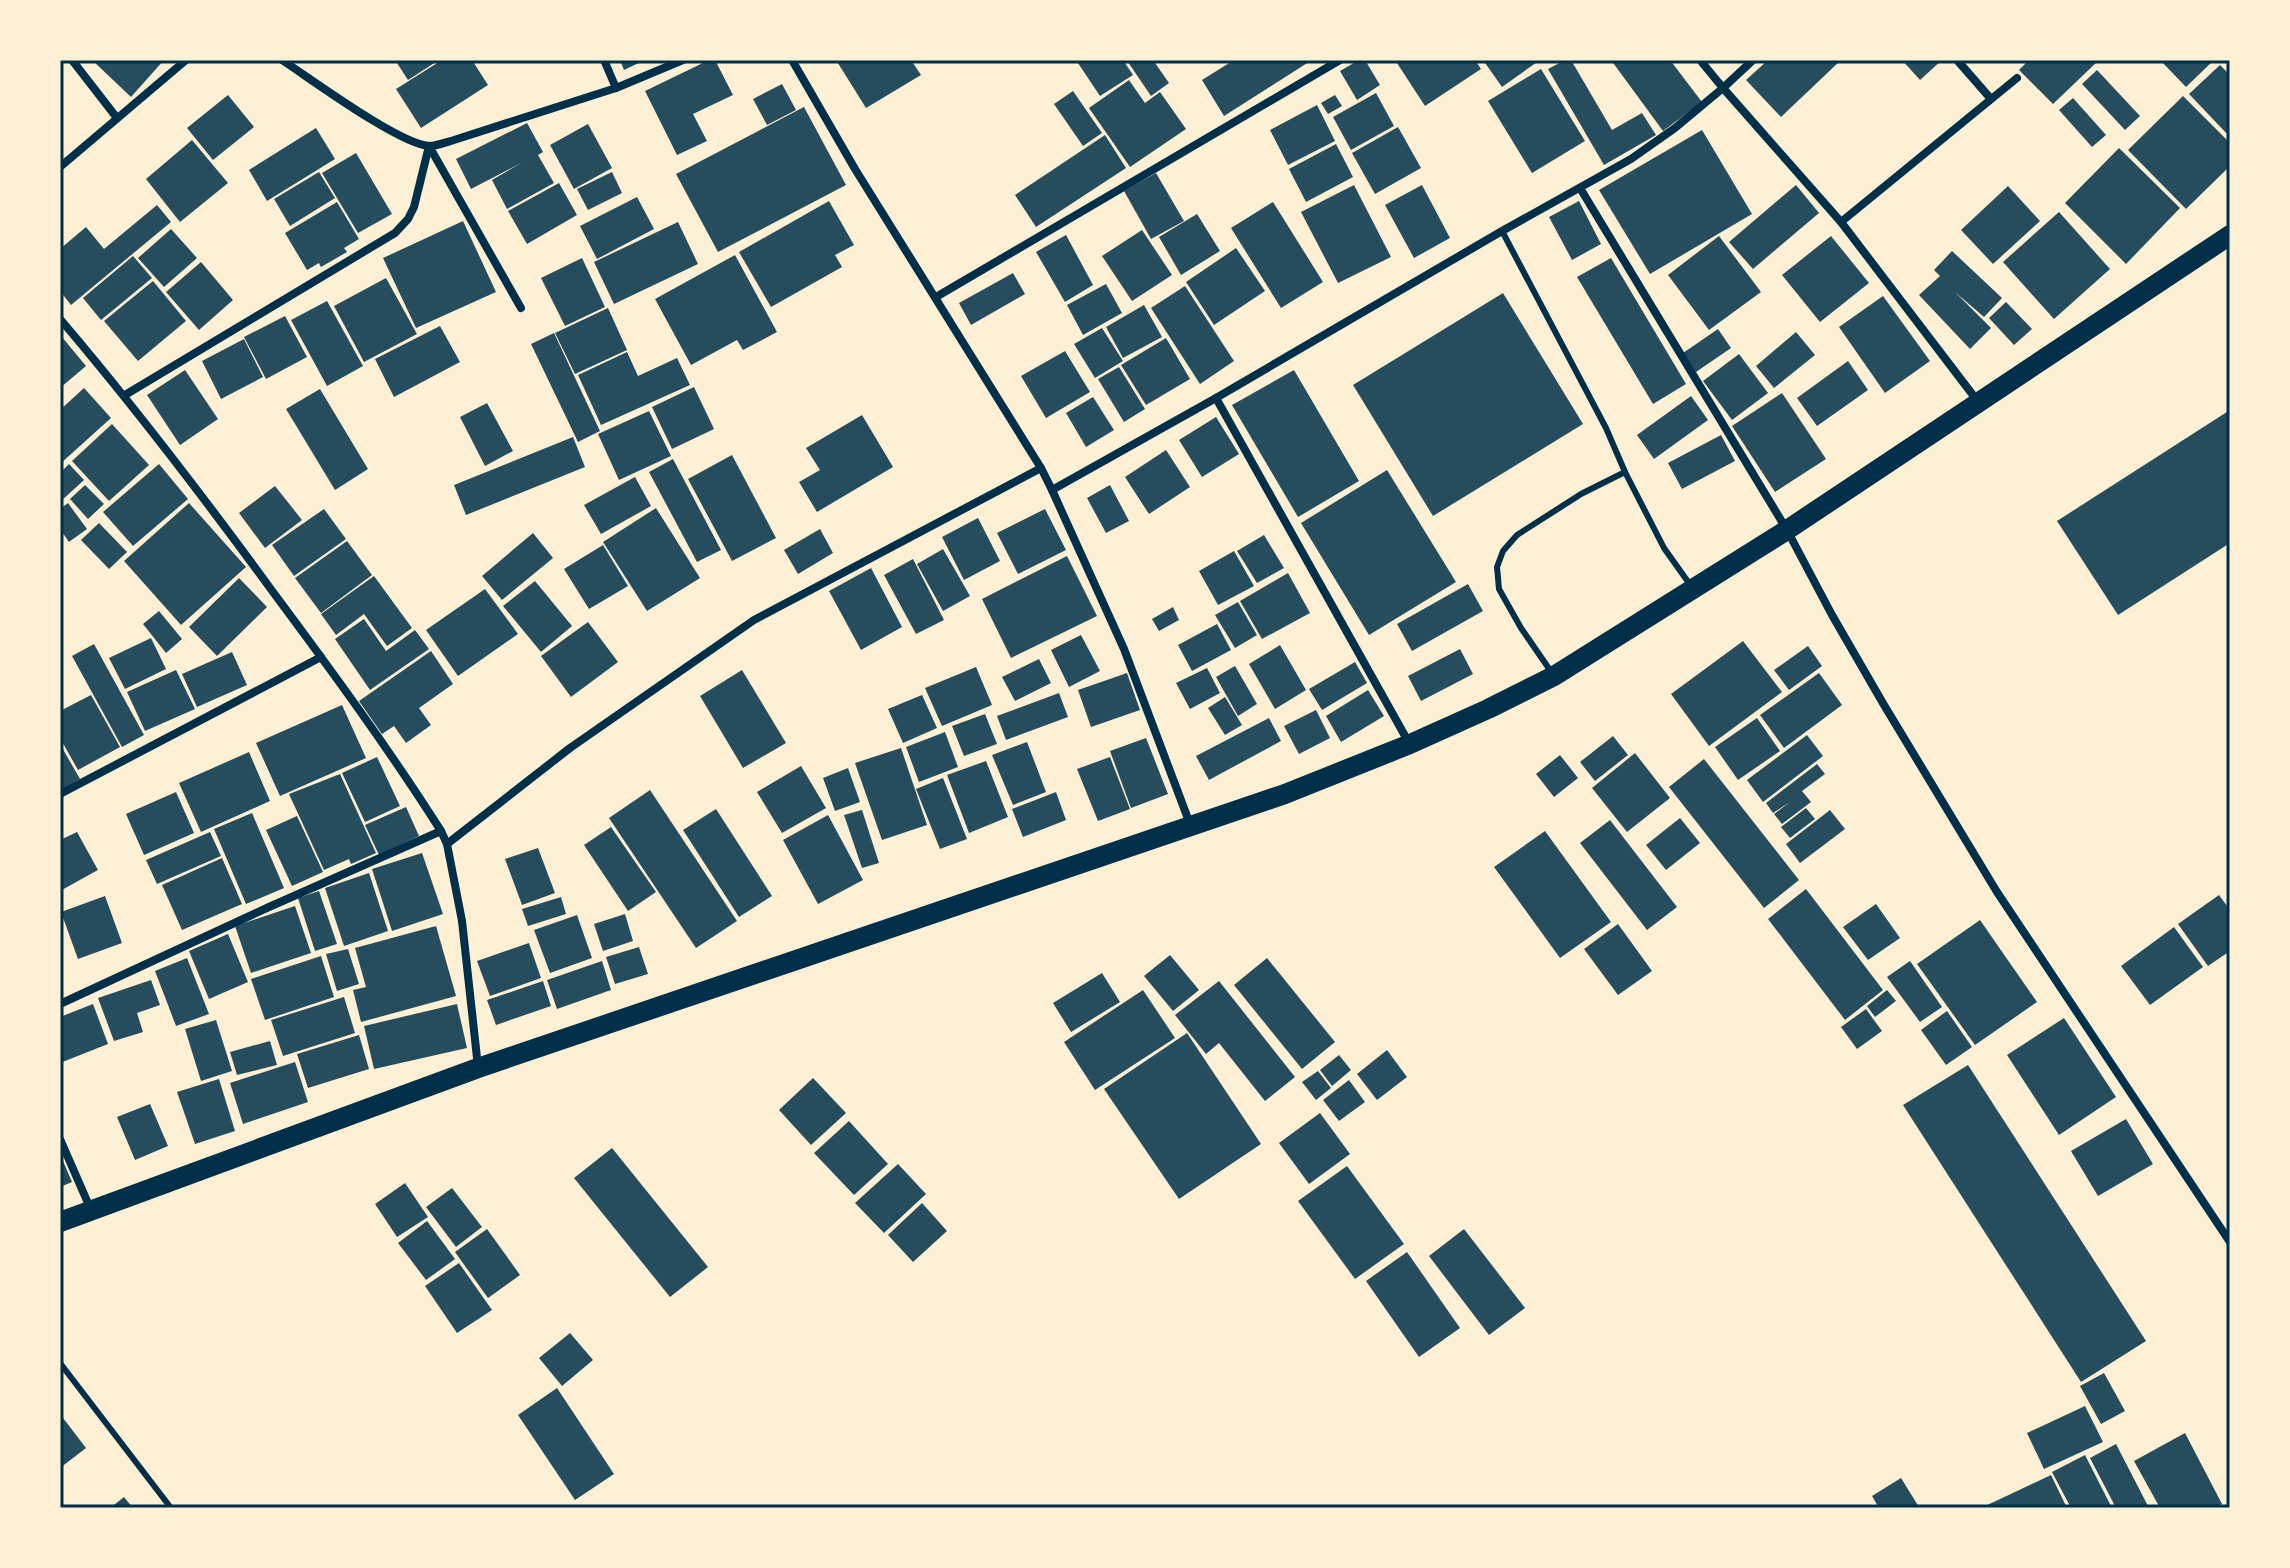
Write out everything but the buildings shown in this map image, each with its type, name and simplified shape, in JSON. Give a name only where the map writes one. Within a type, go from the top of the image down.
[{"type":"main road","points":[[60,1222],[478,1068],[1285,794],[1488,709],[1554,676],[1787,530],[2230,235]]},
{"type":"street","points":[[72,60],[117,118]]},
{"type":"street","points":[[60,167],[186,60]]},
{"type":"street","points":[[282,60],[372,120],[403,137],[429,146],[616,88],[683,60]]},
{"type":"street","points":[[604,60],[616,88]]},
{"type":"street","points":[[792,60],[855,169],[1041,468],[1124,649],[1191,827]]},
{"type":"street","points":[[936,297],[1340,60]]},
{"type":"street","points":[[1700,60],[1841,222],[1980,404]]},
{"type":"street","points":[[1052,490],[1631,159],[1675,128],[1753,60]]},
{"type":"street","points":[[1957,60],[1991,99]]},
{"type":"street","points":[[1841,222],[2017,78]]},
{"type":"street","points":[[429,146],[521,308]]},
{"type":"street","points":[[125,395],[395,233],[414,207],[429,146]]},
{"type":"street","points":[[1580,188],[1787,530],[1884,705],[1997,892],[2230,1242]]},
{"type":"street","points":[[60,319],[125,395],[321,657],[441,831],[447,844],[462,921],[478,1068]]},
{"type":"street","points":[[1216,398],[1410,744]]},
{"type":"street","points":[[447,844],[570,748],[754,620],[1041,468]]},
{"type":"street","points":[[60,794],[321,657]]},
{"type":"street","points":[[60,1004],[441,831]]},
{"type":"street","points":[[60,1139],[92,1210]]},
{"type":"lane","points":[[1502,231],[1606,428],[1664,548],[1693,589]]},
{"type":"lane","points":[[1554,676],[1499,589],[1497,567],[1503,551],[1517,535],[1581,494],[1625,472]]},
{"type":"lane","points":[[60,1363],[171,1508]]}]
